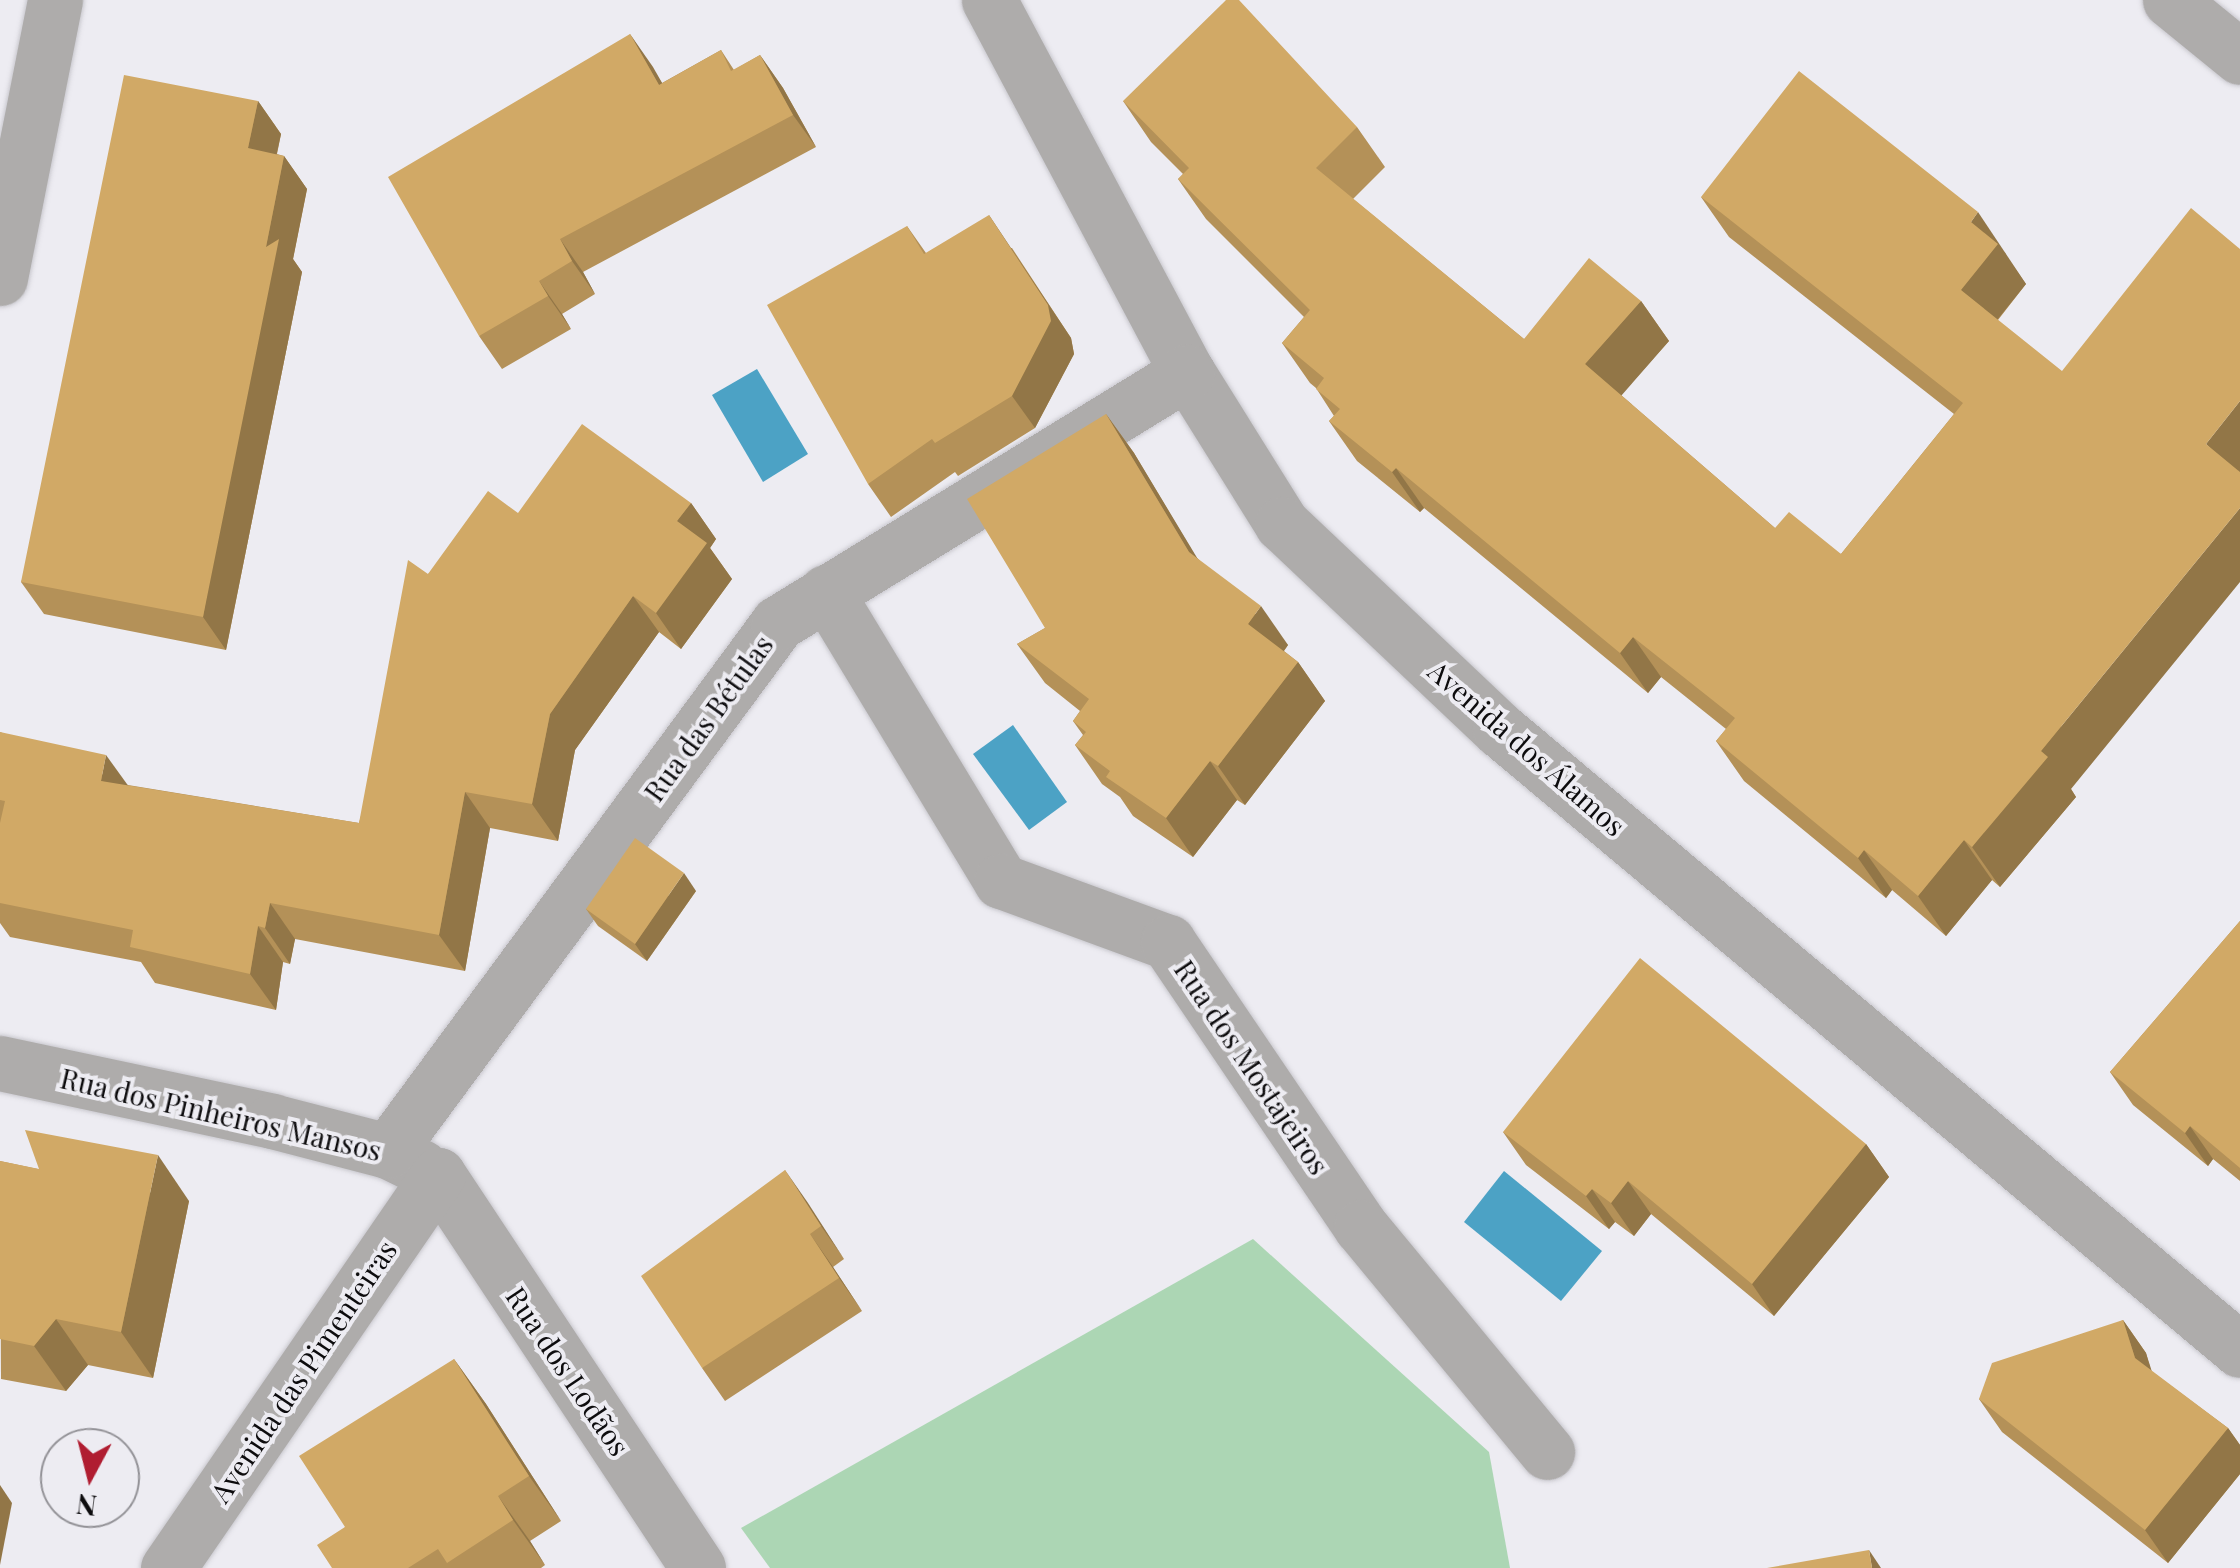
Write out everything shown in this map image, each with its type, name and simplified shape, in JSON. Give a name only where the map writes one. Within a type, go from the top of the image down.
[{"type":"street","points":[[0,278],[55,0]]},
{"type":"street","name":"Avenida dos Álamos","points":[[988,0],[1187,372],[1282,524],[1487,717],[2240,1350]]},
{"type":"street","points":[[2170,0],[2240,57]]},
{"type":"street","name":"Rua das Bétulas","points":[[388,1152],[778,623],[1187,372]]},
{"type":"street","name":"Rua dos Mostajeiros","points":[[826,592],[1001,880],[1168,942],[1361,1228],[1547,1452]]},
{"type":"street","name":"Rua dos Pinheiros Mansos","points":[[0,1064],[388,1152],[438,1174]]},
{"type":"street","name":"Avenida das Pimenteiras","points":[[168,1568],[438,1174]]},
{"type":"street","name":"Rua dos Lodãos","points":[[438,1174],[698,1568]]},
{"type":"green space","points":[[1253,1239],[1489,1452],[1510,1568],[770,1568],[741,1528]]},
{"type":"water","points":[[757,369],[808,454],[763,482],[712,395]]},
{"type":"water","points":[[1013,725],[1067,802],[1029,830],[973,754]]},
{"type":"water","points":[[1504,1171],[1602,1251],[1561,1301],[1464,1222]]},
{"type":"building","points":[[1226,0],[1239,0],[1357,127],[1316,168],[1524,339],[1589,258],[1641,301],[1585,364],[1775,528],[1789,512],[1841,554],[1963,403],[1701,197],[1799,71],[1978,212],[1971,222],[1998,244],[1961,290],[2062,371],[2191,208],[2240,249],[2240,401],[2206,444],[2240,472],[2240,508],[2041,751],[2048,757],[1972,847],[1964,840],[1918,896],[1864,850],[1858,858],[1716,741],[1735,718],[1633,637],[1620,653],[1396,468],[1392,472],[1329,421],[1340,409],[1316,389],[1324,378],[1282,343],[1310,310],[1178,179],[1189,168],[1123,101]]},
{"type":"building","points":[[630,34],[659,85],[721,50],[731,71],[760,55],[793,115],[560,239],[572,261],[539,281],[548,296],[479,336],[388,177]]},
{"type":"building","points":[[124,75],[258,101],[248,148],[284,156],[266,247],[279,239],[203,617],[21,582]]},
{"type":"building","points":[[989,215],[1048,305],[1051,321],[1012,396],[935,443],[932,439],[868,484],[767,305],[907,226],[924,254]]},
{"type":"building","points":[[1106,414],[1189,552],[1261,606],[1248,624],[1298,662],[1218,766],[1210,761],[1166,818],[1106,777],[1110,771],[1075,745],[1086,732],[1073,721],[1089,699],[1017,644],[1045,628],[967,499]]},
{"type":"building","points":[[582,424],[691,503],[677,521],[707,543],[656,613],[633,596],[550,714],[532,804],[465,792],[439,935],[270,903],[265,928],[258,926],[250,974],[130,947],[133,930],[0,903],[0,823],[5,801],[0,800],[0,732],[106,755],[101,781],[359,823],[408,560],[428,574],[488,491],[518,513]]},
{"type":"building","points":[[635,838],[684,873],[635,944],[586,909]]},
{"type":"building","points":[[2240,921],[2240,1168],[2190,1126],[2185,1133],[2110,1072]]},
{"type":"building","points":[[1640,958],[1866,1144],[1752,1284],[1628,1181],[1611,1203],[1592,1189],[1586,1196],[1503,1132]]},
{"type":"building","points":[[25,1130],[158,1155],[121,1332],[56,1319],[34,1346],[0,1339],[0,1161],[39,1169]]},
{"type":"building","points":[[785,1170],[821,1226],[810,1234],[839,1278],[702,1368],[641,1276]]},
{"type":"building","points":[[2123,1320],[2135,1358],[2228,1428],[2145,1530],[1979,1399],[1992,1363]]},
{"type":"building","points":[[454,1359],[529,1476],[498,1496],[513,1520],[447,1563],[438,1549],[408,1568],[332,1568],[317,1545],[345,1527],[299,1456]]},
{"type":"building","points":[[1869,1550],[1872,1568],[1767,1568]]}]
